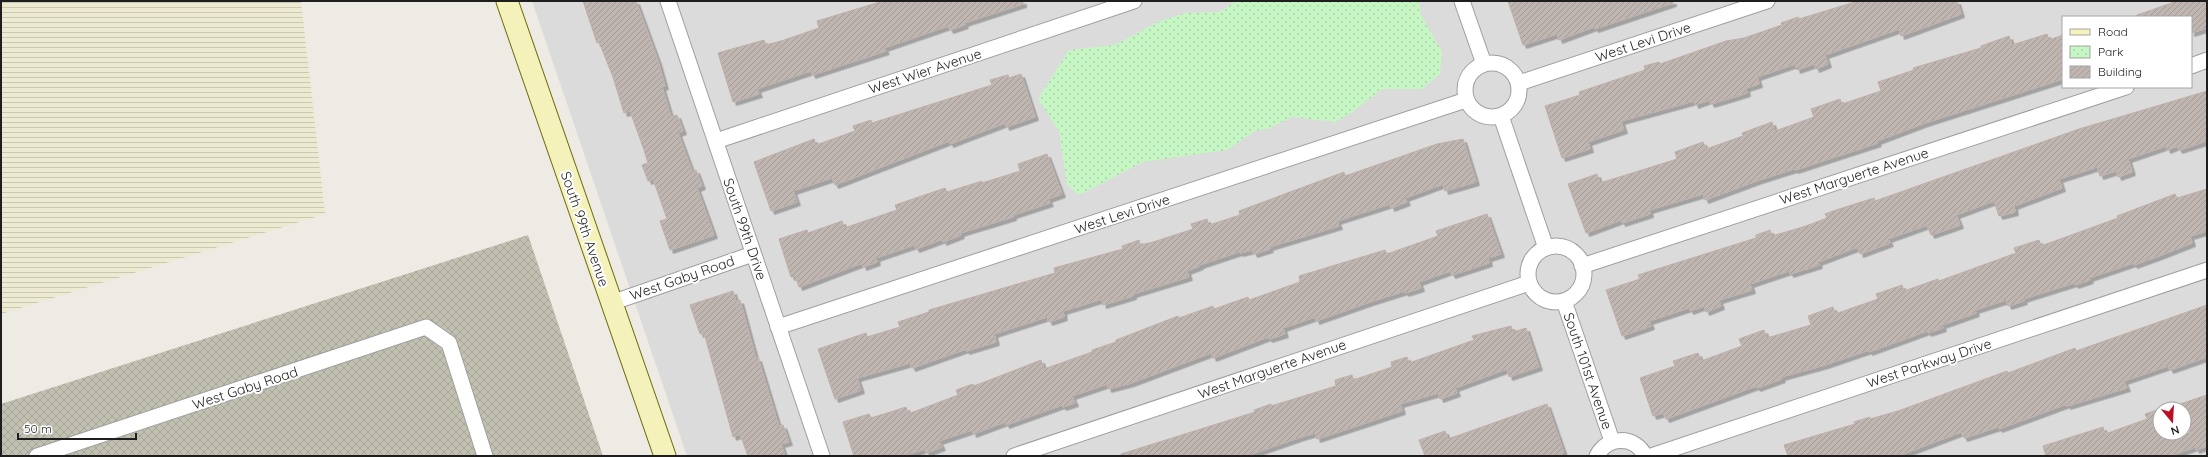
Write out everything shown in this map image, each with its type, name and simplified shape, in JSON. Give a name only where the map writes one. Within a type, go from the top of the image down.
[{"type":"main road","name":"South 99th Avenue","points":[[507,1],[665,456]]},
{"type":"street","name":"South 99th Drive","points":[[668,1],[822,456]]},
{"type":"street","name":"West Wier Avenue","points":[[716,140],[1134,1]]},
{"type":"street","points":[[1462,1],[1484,64]]},
{"type":"street","name":"West Levi Drive","points":[[1519,83],[1767,1]]},
{"type":"street","points":[[2192,66],[2207,60]]},
{"type":"street","points":[[1492,62],[1509,68],[1519,83],[1520,94],[1515,106],[1501,116],[1493,118],[1477,113],[1466,100],[1465,91],[1468,78],[1476,68],[1484,64],[1492,62]]},
{"type":"street","name":"West Marguerte Avenue","points":[[1582,266],[2123,88]]},
{"type":"street","name":"West Levi Drive","points":[[778,327],[1466,100]]},
{"type":"street","points":[[1501,116],[1546,248]]},
{"type":"street","points":[[1560,246],[1567,249],[1578,258],[1582,266],[1583,277],[1579,289],[1570,298],[1564,301],[1556,302],[1543,298],[1532,289],[1528,276],[1531,262],[1534,256],[1546,248],[1560,246]]},
{"type":"street","name":"West Gaby Road","points":[[611,303],[753,254]]},
{"type":"street","name":"West Parkway Drive","points":[[1651,456],[2207,270]]},
{"type":"street","name":"West Marguerte Avenue","points":[[1014,456],[1530,283]]},
{"type":"street","name":"South 101st Avenue","points":[[1564,301],[1612,441]]},
{"type":"street","name":"West Gaby Road","points":[[37,456],[426,327],[449,343],[485,456]]},
{"type":"street","points":[[1597,456],[1606,444],[1612,441],[1622,440],[1630,441],[1637,445],[1645,456]]},
{"type":"shaded area","points":[[1,1],[301,1],[325,214],[1,314]]},
{"type":"shaded area","points":[[532,1],[2207,1],[2207,456],[687,456]]},
{"type":"shaded area","points":[[528,235],[603,456],[1,456],[1,404]]},
{"type":"green space","points":[[1237,1],[1420,1],[1420,13],[1442,52],[1440,74],[1422,89],[1382,89],[1351,113],[1335,122],[1292,117],[1268,129],[1255,131],[1227,150],[1143,162],[1079,195],[1067,185],[1059,131],[1038,99],[1069,50],[1115,45],[1158,22],[1185,13],[1219,12]]},
{"type":"building","points":[[583,1],[636,1],[658,61],[665,86],[662,87],[671,117],[677,115],[683,131],[678,133],[692,171],[696,170],[702,186],[697,188],[714,235],[670,250],[660,221],[667,219],[653,179],[648,181],[642,165],[648,163],[644,150],[630,111],[624,113],[613,77],[599,42],[597,43]]},
{"type":"building","points":[[883,1],[1023,1],[1023,4],[964,23],[965,25],[950,30],[948,26],[884,48],[886,51],[812,75],[811,71],[757,89],[759,94],[733,102],[718,53],[764,40],[766,45],[781,41],[819,28],[817,21]]},
{"type":"building","points":[[1508,1],[1673,1],[1673,3],[1595,29],[1594,27],[1559,40],[1557,34],[1523,45]]},
{"type":"building","points":[[1858,1],[1957,1],[1961,14],[1901,36],[1899,29],[1825,55],[1828,64],[1816,69],[1814,64],[1797,70],[1795,64],[1757,77],[1759,84],[1746,88],[1747,93],[1711,104],[1709,100],[1695,105],[1694,101],[1621,121],[1624,130],[1588,142],[1590,149],[1562,158],[1545,106],[1580,95],[1579,92],[1645,70],[1644,66],[1659,62],[1660,64],[1726,41],[1744,38],[1782,25],[1781,23],[1798,17],[1799,19]]},
{"type":"building","points":[[2177,1],[2207,1],[2207,28],[2192,33],[2192,16],[2137,15]]},
{"type":"building","points":[[2047,34],[2049,40],[2062,35],[2062,79],[1925,123],[1877,141],[1878,143],[1759,180],[1705,200],[1703,194],[1649,210],[1650,214],[1622,223],[1621,220],[1586,233],[1568,184],[1597,174],[1600,183],[1677,159],[1675,152],[1703,142],[1706,149],[1743,136],[1742,133],[1772,122],[1775,131],[1814,117],[1811,109],[1840,99],[1842,104],[1881,91],[1878,82],[1914,70],[1913,68],[1981,48],[1981,46],[2009,36],[2012,45]]},
{"type":"building","points":[[1021,74],[1035,117],[1006,127],[1005,123],[950,144],[949,141],[835,185],[832,178],[793,191],[797,202],[771,211],[754,162],[814,139],[816,145],[855,131],[853,126],[871,120],[872,123],[992,85],[990,80],[1008,75],[1009,78]]},
{"type":"building","points":[[2207,91],[2207,141],[2179,150],[2177,146],[2167,150],[2166,146],[2128,159],[2132,172],[2118,177],[2116,171],[2100,176],[2097,167],[2059,179],[2062,188],[2014,206],[2015,212],[1999,216],[1994,201],[1956,215],[1960,225],[1931,235],[1927,225],[1888,239],[1890,243],[1860,254],[1858,247],[1818,262],[1819,265],[1790,274],[1789,271],[1750,284],[1752,290],[1719,300],[1721,306],[1706,312],[1704,306],[1690,311],[1689,308],[1649,321],[1651,326],[1622,336],[1606,290],[1640,279],[1638,275],[1756,238],[1756,235],[1770,230],[1772,236],[1806,226],[1827,218],[1825,214],[1839,209],[1874,198],[1875,201],[2079,129]]},
{"type":"building","points":[[1463,139],[1476,182],[1445,191],[1443,184],[1405,198],[1407,202],[1391,208],[1390,204],[1337,221],[1339,226],[1269,247],[1270,249],[1254,254],[1252,250],[1239,252],[1200,265],[1187,271],[1189,277],[1133,294],[1133,296],[1103,305],[1102,299],[1063,311],[1064,317],[1049,322],[1047,317],[994,334],[996,342],[966,351],[966,349],[912,368],[910,363],[857,378],[861,390],[835,399],[818,349],[866,333],[867,337],[900,327],[898,322],[929,312],[929,310],[1055,273],[1054,268],[1123,249],[1122,246],[1139,240],[1140,245],[1153,242],[1193,229],[1191,224],[1207,219],[1209,225],[1240,215],[1239,211],[1344,172],[1345,176],[1437,144]]},
{"type":"building","points":[[1047,154],[1062,194],[1048,199],[1050,203],[1013,215],[1013,217],[960,233],[961,235],[943,242],[943,239],[916,249],[914,245],[876,258],[877,262],[863,267],[862,263],[799,287],[795,276],[791,277],[779,239],[807,230],[808,233],[842,221],[844,228],[897,210],[895,205],[945,188],[947,192],[1020,171],[1018,164]]},
{"type":"building","points":[[2207,189],[2207,231],[2190,236],[2192,243],[2134,265],[2133,263],[2089,278],[2090,280],[2075,285],[2074,283],[2023,299],[2024,301],[2008,306],[2006,300],[1975,310],[1976,313],[1942,325],[1943,328],[1928,333],[1927,331],[1869,352],[1869,350],[1825,365],[1781,377],[1782,379],[1757,388],[1756,386],[1666,419],[1663,413],[1653,416],[1640,378],[1675,366],[1673,361],[1698,353],[1701,361],[1742,346],[1739,339],[1764,330],[1767,338],[1811,325],[1808,316],[1833,307],[1835,314],[1878,299],[1876,294],[1902,285],[1904,291],[1938,279],[1939,281],[2016,253],[2014,248],[2039,240],[2041,246],[2118,218],[2117,216],[2175,194],[2177,198]]},
{"type":"building","points":[[1487,214],[1501,254],[1488,258],[1489,263],[1452,275],[1450,271],[1419,282],[1421,288],[1405,293],[1405,291],[1370,302],[1316,321],[1315,317],[1283,328],[1285,334],[1269,339],[1268,337],[1213,358],[1211,353],[1131,383],[1108,389],[1107,384],[1072,396],[1075,403],[1063,407],[1062,405],[1006,425],[1005,422],[973,434],[972,430],[939,441],[942,447],[926,453],[925,449],[903,456],[854,456],[843,422],[869,414],[871,418],[906,407],[908,414],[958,395],[956,390],[973,384],[974,386],[1041,360],[1044,369],[1092,352],[1092,350],[1116,342],[1116,340],[1178,316],[1179,318],[1213,306],[1214,309],[1248,297],[1249,300],[1300,282],[1299,276],[1385,250],[1387,254],[1438,236],[1436,231]]},
{"type":"building","points":[[733,291],[736,302],[740,300],[756,359],[758,358],[779,427],[783,425],[789,442],[781,444],[785,456],[748,456],[740,434],[733,437],[704,333],[700,334],[690,305]]},
{"type":"building","points":[[2207,305],[2207,357],[2170,370],[2168,366],[2124,381],[2127,388],[2067,406],[2067,404],[1999,429],[1998,427],[1964,438],[1961,432],[1898,456],[1788,456],[1784,445],[1855,424],[1854,422],[1870,417],[1870,419],[1898,411],[2007,371],[2008,373],[2075,348],[2076,351]]},
{"type":"building","points":[[1511,326],[1513,332],[1526,328],[1539,367],[1509,377],[1507,369],[1455,388],[1457,393],[1440,399],[1438,393],[1400,404],[1402,411],[1317,439],[1315,433],[1246,456],[1121,456],[1121,454],[1255,412],[1254,410],[1271,404],[1271,406],[1336,386],[1335,380],[1352,375],[1353,380],[1392,367],[1391,362],[1407,357],[1409,363],[1474,340],[1472,336]]},
{"type":"building","points":[[2207,395],[2207,446],[2196,450],[2195,447],[2170,456],[2046,456],[2043,446],[2103,427],[2105,434],[2147,419],[2145,414],[2152,412],[2152,441],[2192,441],[2192,401],[2189,401]]},
{"type":"building","points":[[1547,404],[1564,453],[1557,456],[1425,456],[1419,440],[1445,431],[1448,439]]}]
